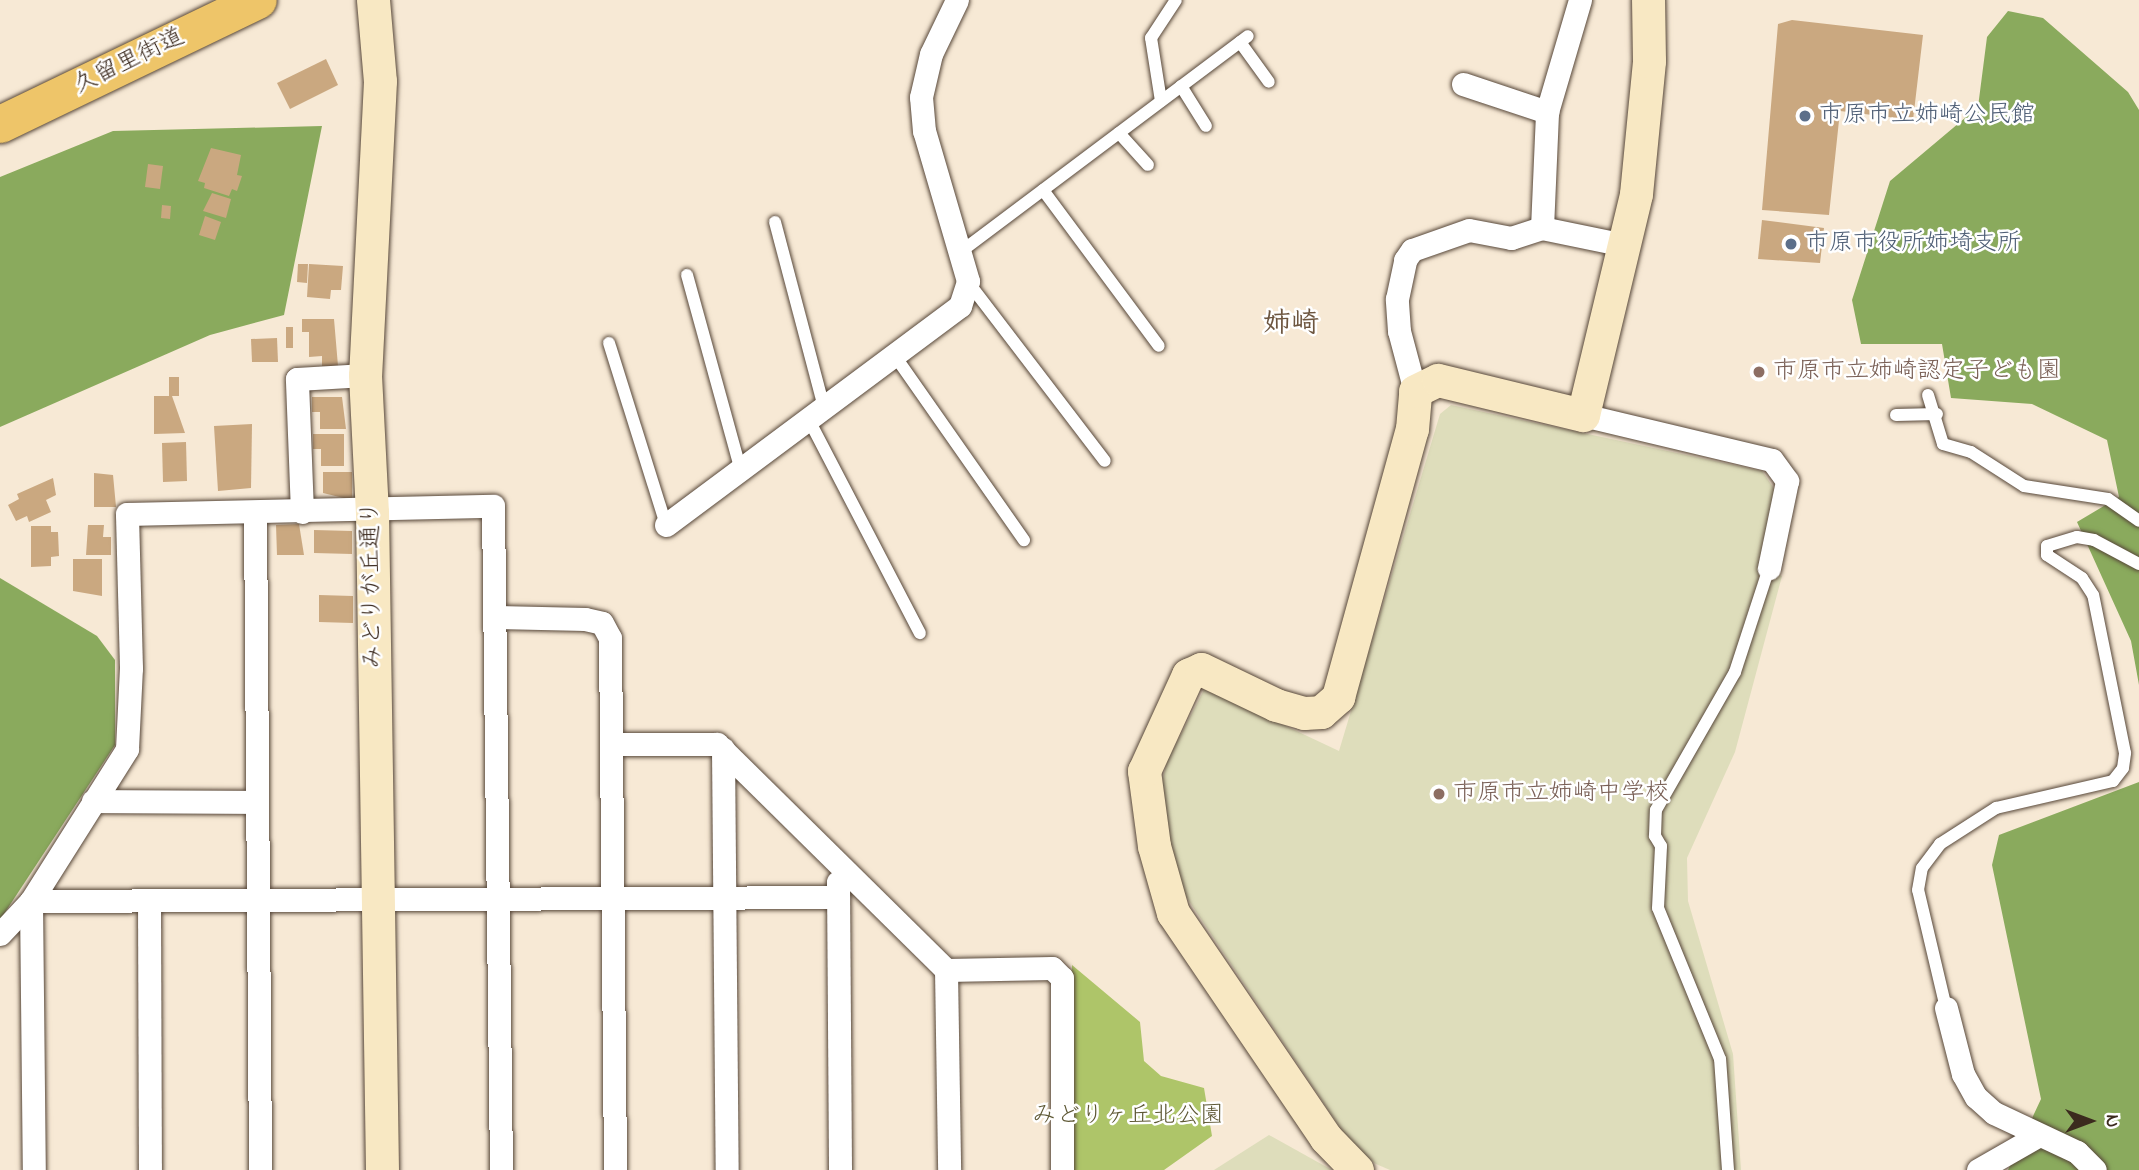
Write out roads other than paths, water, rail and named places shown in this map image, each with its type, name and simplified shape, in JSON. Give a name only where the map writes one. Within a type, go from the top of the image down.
[{"type":"main road","name":"久留里街道","points":[[0,124],[258,0]]},
{"type":"street","name":"みどりが丘通り","points":[[373,0],[380,81],[365,375],[372,512],[380,899],[382,1170]]},
{"type":"street","points":[[666,525],[817,416],[960,306],[968,281],[924,131],[921,97],[931,54],[957,0]]},
{"type":"street","points":[[1542,228],[1547,112],[1580,0]]},
{"type":"street","points":[[1583,415],[1636,194],[1649,61],[1648,0]]},
{"type":"street","points":[[1463,84],[1547,112]]},
{"type":"street","points":[[1357,1170],[1326,1138],[1173,913],[1154,846],[1144,771],[1188,675],[1201,669],[1276,705],[1304,713],[1321,712],[1338,697],[1412,429],[1415,391],[1399,331],[1397,299],[1405,260],[1412,250],[1469,230],[1511,238],[1542,228],[1625,245]]},
{"type":"street","points":[[303,512],[297,379],[365,375]]},
{"type":"street","points":[[1415,391],[1438,380],[1772,460],[1787,481],[1769,568]]},
{"type":"street","points":[[0,934],[31,901],[127,749],[131,668],[127,514],[372,512],[493,506],[497,617],[501,1170]]},
{"type":"street","points":[[255,513],[260,1170]]},
{"type":"street","points":[[497,617],[602,622],[610,638],[615,1170]]},
{"type":"street","points":[[612,744],[717,744],[838,858],[946,970],[950,1170]]},
{"type":"street","points":[[723,749],[727,1170]]},
{"type":"street","points":[[93,801],[257,802]]},
{"type":"street","points":[[838,858],[840,1170]]},
{"type":"street","points":[[31,901],[838,897]]},
{"type":"street","points":[[149,900],[150,1170]]},
{"type":"street","points":[[31,901],[34,1170]]},
{"type":"street","points":[[946,970],[1052,968],[1062,978],[1062,1170]]},
{"type":"street","points":[[1946,1008],[1963,1074],[1976,1097],[1994,1112],[2077,1152],[2095,1170]]},
{"type":"street","points":[[1978,1170],[2039,1135]]},
{"type":"lane","points":[[1161,101],[1151,38],[1176,0]]},
{"type":"lane","points":[[959,253],[1244,39],[1269,82]]},
{"type":"lane","points":[[1181,86],[1206,125]]},
{"type":"lane","points":[[1119,133],[1147,165]]},
{"type":"lane","points":[[1043,190],[1159,346]]},
{"type":"lane","points":[[775,222],[817,416],[920,633]]},
{"type":"lane","points":[[687,275],[741,471]]},
{"type":"lane","points":[[968,281],[1105,461]]},
{"type":"lane","points":[[609,343],[666,525]]},
{"type":"lane","points":[[895,356],[1024,540]]},
{"type":"lane","points":[[1928,395],[1937,414],[1943,443],[1970,452],[2024,486],[2108,499],[2139,521]]},
{"type":"lane","points":[[1896,415],[1937,414]]},
{"type":"lane","points":[[1946,1008],[1918,890],[1922,868],[1940,844],[1996,808],[2113,781],[2123,768],[2125,753],[2093,595],[2082,578],[2047,555],[2047,546],[2077,537],[2094,540],[2139,564]]},
{"type":"lane","points":[[1728,1170],[1720,1059],[1658,908],[1661,846],[1655,836],[1656,810],[1735,672],[1769,568]]},
{"type":"place","name":"市原市立姉崎公民館","points":[[1805,116]]},
{"type":"place","name":"市原市役所姉埼支所","points":[[1791,244]]},
{"type":"place","name":"市原市立姉崎認定子ども園","points":[[1759,372]]},
{"type":"place","name":"市原市立姉崎中学校","points":[[1439,794]]},
{"type":"district","name":"姉崎","points":[[1291,325]]},
{"type":"park label","name":"みどりヶ丘北公園","points":[[1128,1117]]}]
